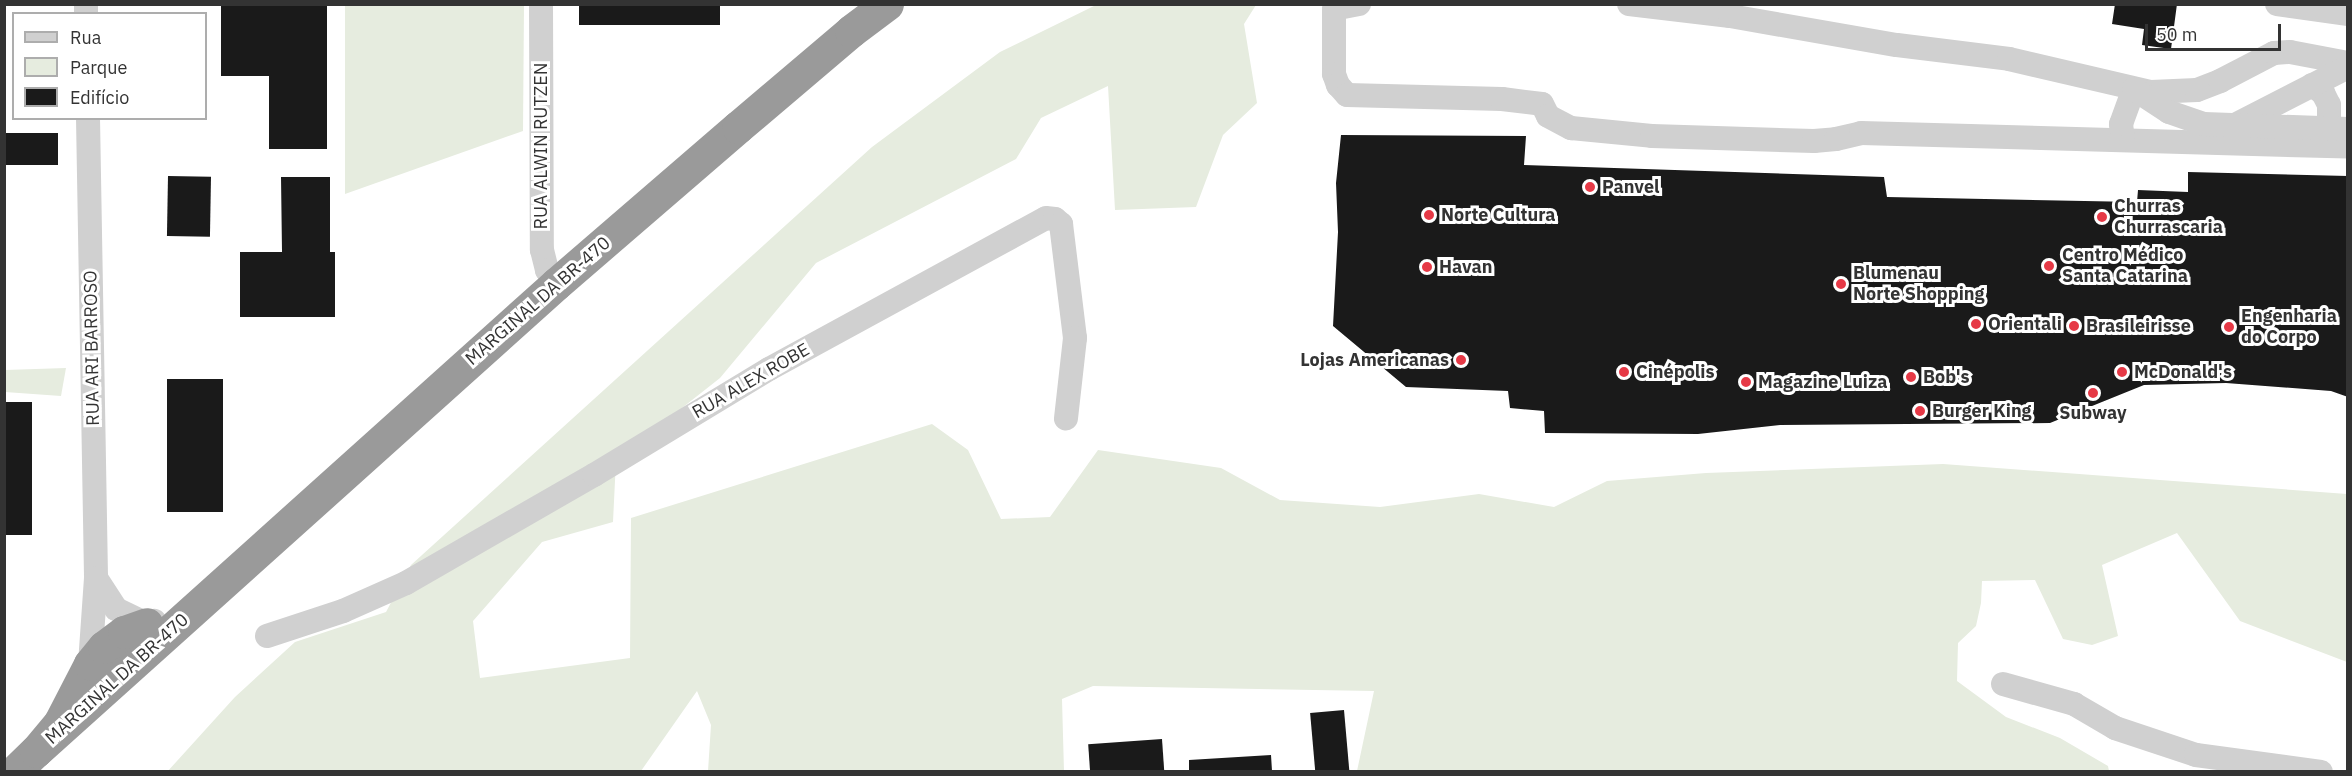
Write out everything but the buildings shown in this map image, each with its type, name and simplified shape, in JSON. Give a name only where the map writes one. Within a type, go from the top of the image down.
[{"type":"highway","name":"MARGINAL DA BR-470","points":[[25,761],[556,284],[851,31],[887,4]]},
{"type":"highway","points":[[25,761],[60,722],[90,664],[104,647],[124,633],[147,624]]},
{"type":"street","name":"RUA ALWIN RUTZEN","points":[[541,4],[542,250],[547,270],[556,284]]},
{"type":"street","points":[[1359,4],[1334,9],[1334,74],[1338,86],[1347,95],[1502,99],[1542,104],[1548,116],[1571,128],[1652,136],[1814,141],[1861,133],[2197,142],[2338,138]]},
{"type":"street","points":[[1629,4],[1730,16],[1897,45],[2009,59],[2107,84],[2151,92],[2197,90],[2220,81],[2274,53],[2290,52],[2348,65]]},
{"type":"street","points":[[2277,4],[2348,14]]},
{"type":"street","points":[[2197,142],[2348,65]]},
{"type":"street","points":[[2107,84],[2108,116],[2112,139]]},
{"type":"street","points":[[2312,85],[2323,93],[2329,105],[2338,138]]},
{"type":"street","points":[[2112,139],[2121,124],[2134,89]]},
{"type":"street","points":[[2134,89],[2169,112],[2204,124],[2236,124],[2338,138]]},
{"type":"street","name":"RUA ARI BARROSO","points":[[88,120],[96,578],[90,664]]},
{"type":"street","name":"RUA ALEX ROBE","points":[[267,636],[343,611],[406,583],[594,475],[769,369],[1046,219],[1055,219],[1061,224],[1075,338],[1066,418]]},
{"type":"street","points":[[96,578],[116,609],[147,624]]},
{"type":"street","name":"MARGINAL DA BR-470","points":[[147,624],[198,607]]},
{"type":"street","points":[[2003,684],[2074,704],[2115,728],[2196,755],[2321,771]]},
{"type":"green space","points":[[345,5],[524,5],[523,131],[345,194]]},
{"type":"green space","points":[[1096,5],[1256,5],[1244,24],[1257,103],[1223,135],[1196,207],[1115,210],[1108,86],[1041,118],[1016,159],[816,263],[720,378],[616,460],[613,522],[542,542],[473,621],[480,678],[630,658],[631,518],[932,424],[968,450],[1001,519],[1050,517],[1098,450],[1221,468],[1280,500],[1380,507],[1479,494],[1554,507],[1607,481],[1706,473],[1943,464],[2347,494],[2347,662],[2240,621],[2177,533],[2102,565],[2118,636],[2092,645],[2063,639],[2035,580],[1982,581],[1981,603],[1976,626],[1958,643],[1957,681],[2006,717],[2060,738],[2108,766],[2109,771],[1357,771],[1374,691],[1093,686],[1062,699],[1064,771],[708,771],[711,725],[697,691],[641,771],[167,772],[235,697],[295,642],[386,612],[411,565],[872,147],[1000,52]]},
{"type":"green space","points":[[66,368],[61,396],[5,392],[5,370]]},
{"type":"place","name":"Panvel","points":[[1590,187]]},
{"type":"place","name":"Norte Cultura","points":[[1429,215]]},
{"type":"place","name":"Churras Churrascaria","points":[[2102,217]]},
{"type":"place","name":"Centro Médico Santa Catarina","points":[[2049,266]]},
{"type":"place","name":"Havan","points":[[1427,267]]},
{"type":"place","name":"Blumenau Norte Shopping","points":[[1841,284]]},
{"type":"place","name":"Orientali","points":[[1976,324]]},
{"type":"place","name":"Brasileirisse","points":[[2074,326]]},
{"type":"place","name":"Engenharia do Corpo","points":[[2229,327]]},
{"type":"place","name":"Lojas Americanas","points":[[1461,360]]},
{"type":"place","name":"Cinépolis","points":[[1624,372]]},
{"type":"place","name":"McDonald's","points":[[2122,372]]},
{"type":"place","name":"Bob's","points":[[1911,377]]},
{"type":"place","name":"Magazine Luiza","points":[[1746,382]]},
{"type":"place","name":"Subway","points":[[2093,393]]},
{"type":"place","name":"Burger King","points":[[1920,411]]}]
